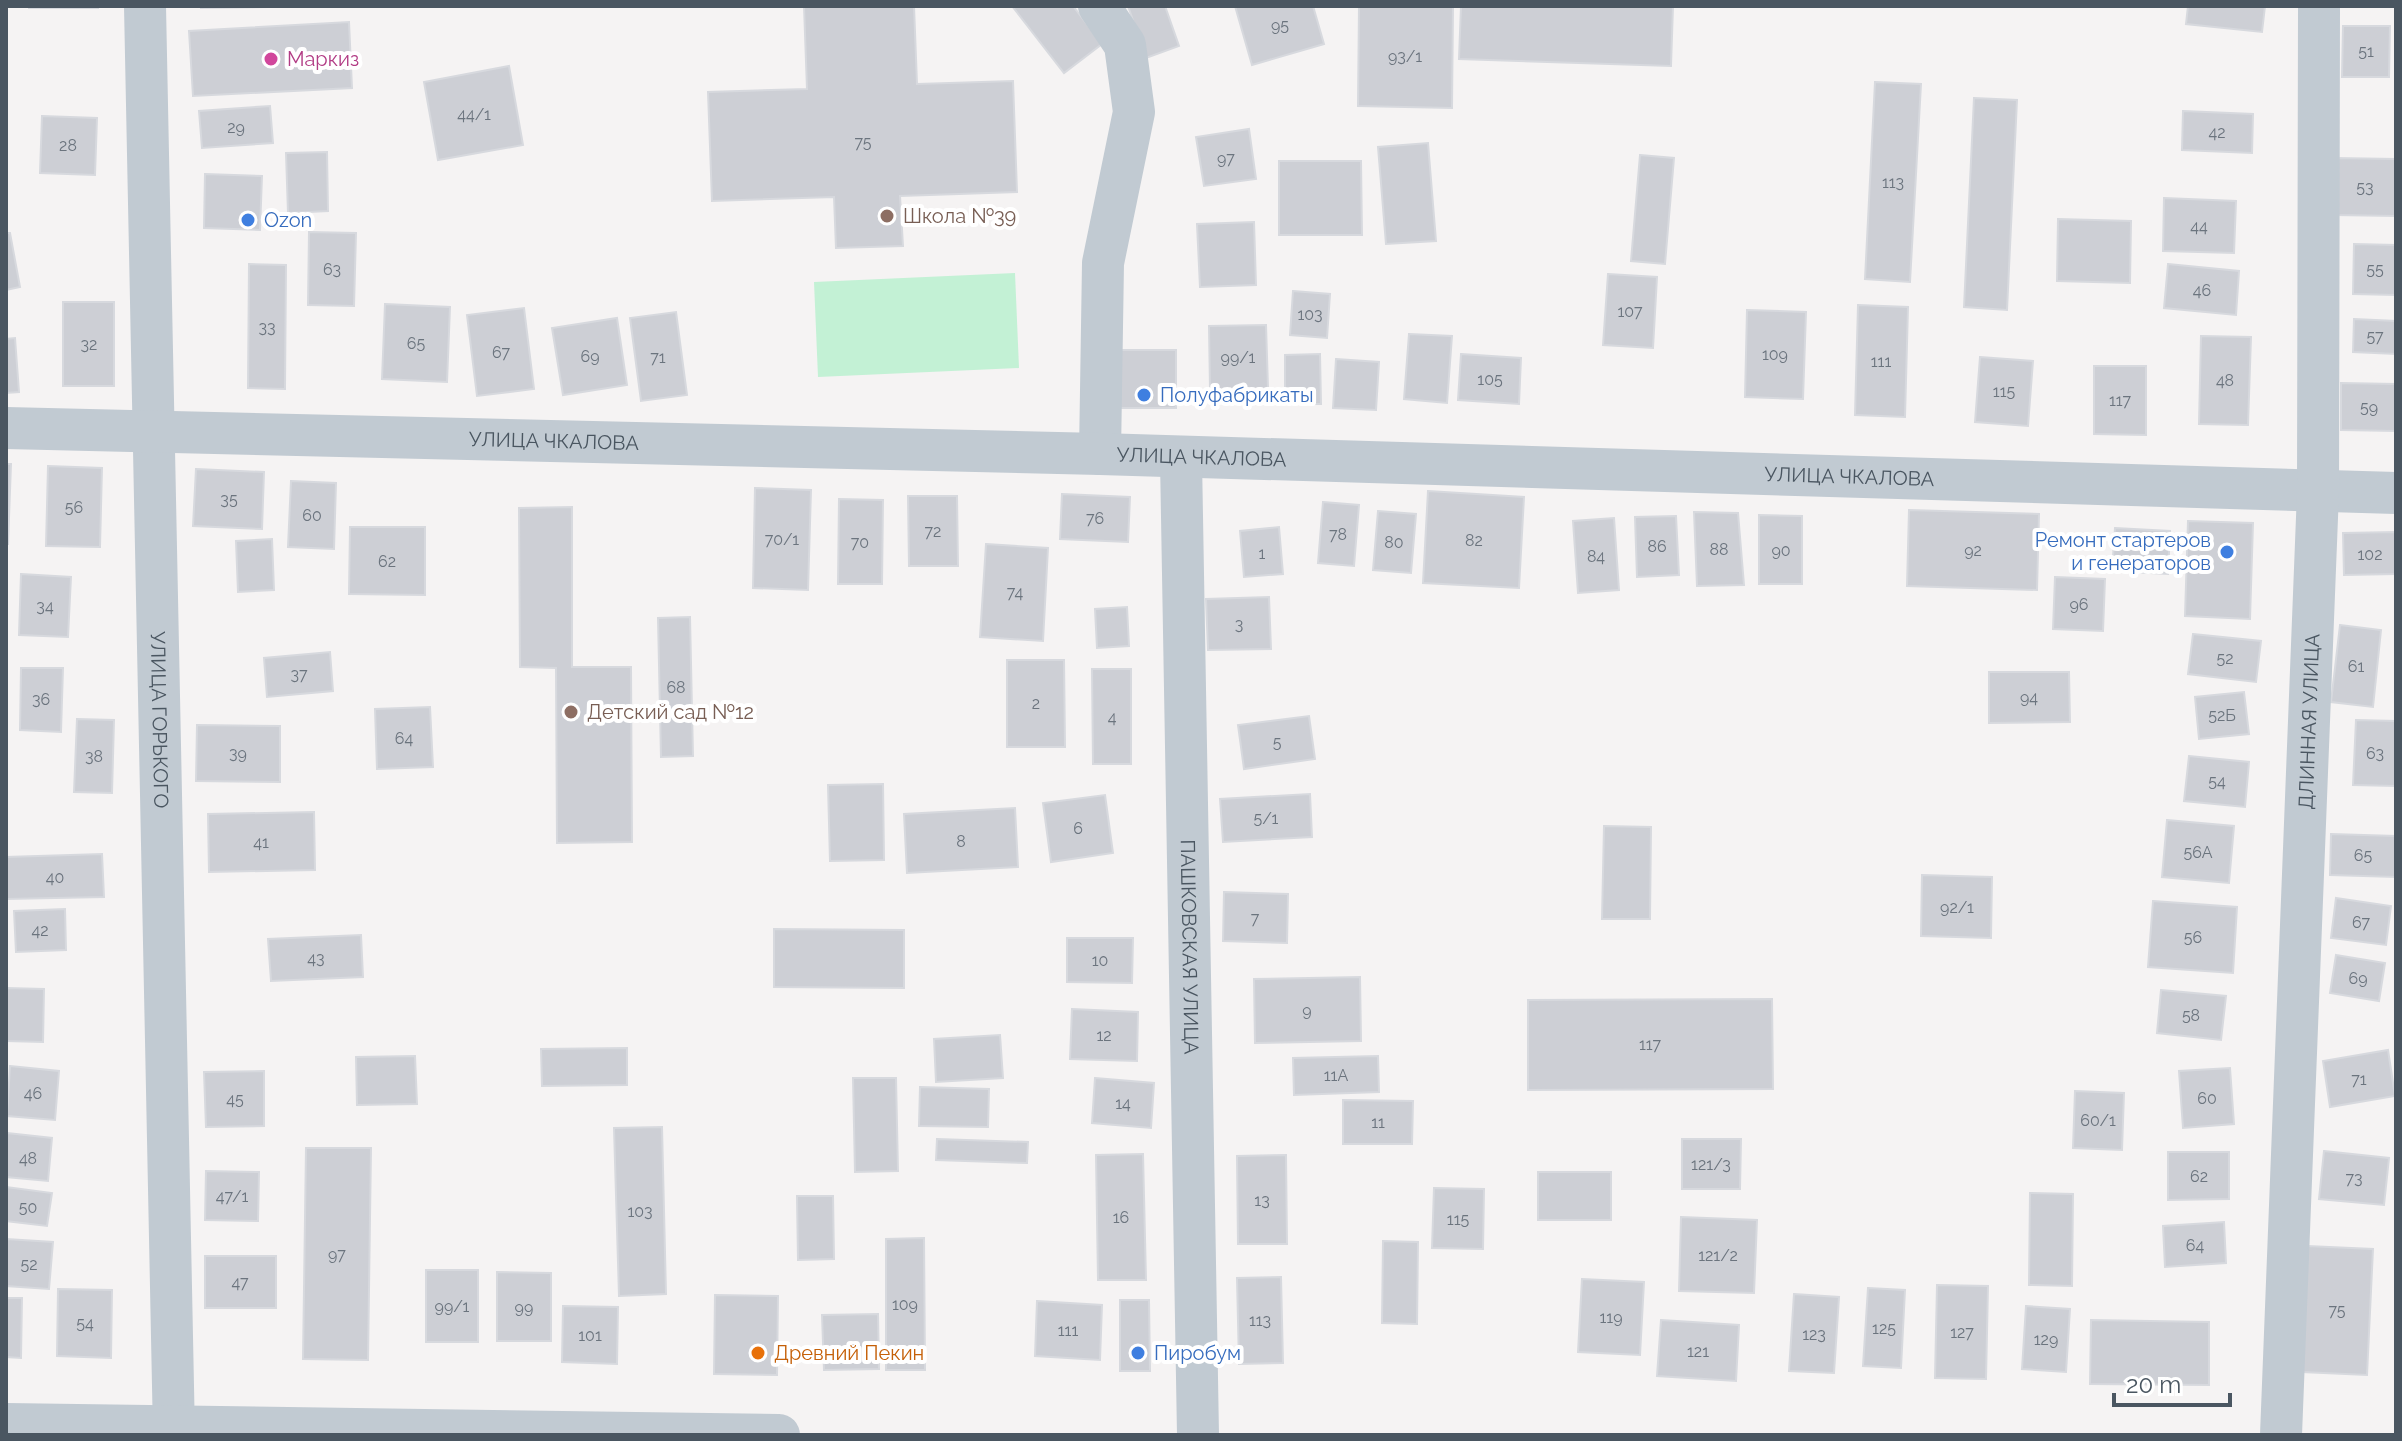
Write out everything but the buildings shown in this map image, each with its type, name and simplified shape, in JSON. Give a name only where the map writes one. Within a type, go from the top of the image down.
[{"type":"street","name":"УЛИЦА ГОРЬКОГО","points":[[145,6],[151,430],[174,1430]]},
{"type":"street","points":[[1099,6],[1125,45],[1134,112],[1103,263],[1100,454]]},
{"type":"street","name":"ДЛИННАЯ УЛИЦА","points":[[2281,1435],[2318,492],[2319,6]]},
{"type":"street","name":"УЛИЦА ЧКАЛОВА","points":[[6,428],[1100,454],[1181,459],[2396,493]]},
{"type":"street","name":"ПАШКОВСКАЯ УЛИЦА","points":[[1181,459],[1198,1435]]},
{"type":"street","points":[[6,1424],[174,1430],[779,1435]]},
{"type":"green space","points":[[1015,273],[1019,368],[818,377],[814,282]]},
{"type":"place","name":"Маркиз","points":[[271,59]]},
{"type":"place","name":"Школа №39","points":[[887,216]]},
{"type":"place","name":"Ozon","points":[[248,220]]},
{"type":"place","name":"Полуфабрикаты","points":[[1144,395]]},
{"type":"place","name":"Ремонт стартеров и генераторов","points":[[2227,552]]},
{"type":"place","name":"Детский сад №12","points":[[571,712]]},
{"type":"place","name":"Древний Пекин","points":[[758,1353]]},
{"type":"place","name":"Пиробум","points":[[1138,1353]]}]
